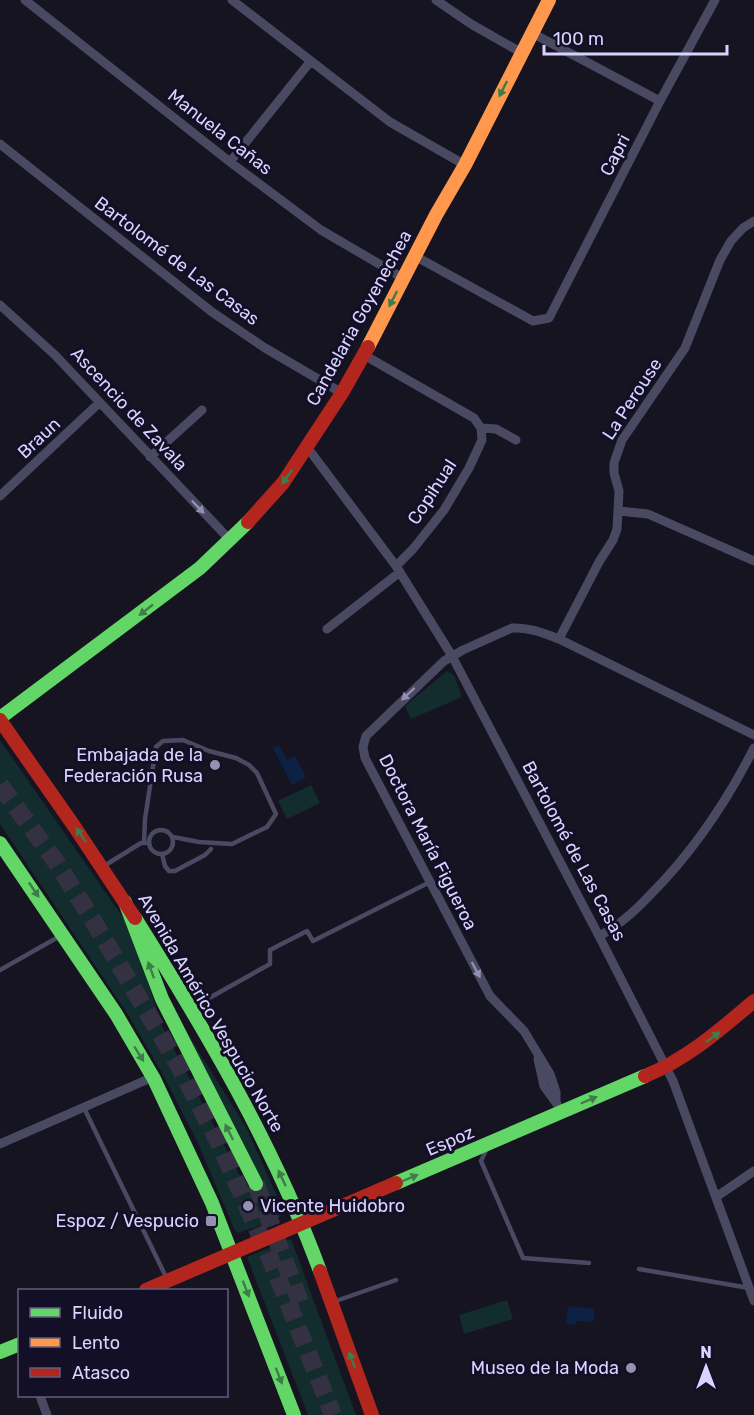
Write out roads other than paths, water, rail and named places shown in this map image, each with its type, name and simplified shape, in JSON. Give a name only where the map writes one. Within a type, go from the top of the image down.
[{"type":"main road","name":"Candelaria Goyenechea","points":[[0,719],[200,568],[260,510],[283,483],[364,355],[549,0]]},
{"type":"main road","name":"Avenida Américo Vespucio Norte","points":[[0,719],[103,867],[190,1009],[256,1125],[302,1224],[372,1415]]},
{"type":"main road","points":[[0,843],[35,891],[153,1077],[180,1130],[233,1254],[294,1415]]},
{"type":"main road","points":[[125,902],[162,999],[256,1184]]},
{"type":"main road","name":"Espoz","points":[[148,1289],[489,1144],[558,1107],[667,1067],[704,1043],[754,1001]]},
{"type":"main road","points":[[0,1352],[18,1344]]},
{"type":"street","name":"Manuela Cañas","points":[[25,0],[230,162],[321,230],[403,279]]},
{"type":"street","points":[[232,0],[390,122],[465,165]]},
{"type":"street","points":[[436,0],[471,24],[522,53]]},
{"type":"street","name":"Capri","points":[[415,256],[533,321],[549,318],[660,101],[715,0]]},
{"type":"street","points":[[532,33],[660,101]]},
{"type":"street","points":[[230,162],[310,62]]},
{"type":"street","name":"Bartolomé de Las Casas","points":[[0,144],[212,312],[265,348],[342,393]]},
{"type":"street","name":"La Perouse","points":[[559,639],[595,568],[614,540],[619,511],[614,463],[622,440],[685,348],[720,260],[731,241],[743,228],[754,221]]},
{"type":"street","name":"Ascencio de Zavala","points":[[0,305],[55,355],[230,540]]},
{"type":"street","points":[[364,355],[474,418],[481,428],[496,429],[516,440]]},
{"type":"street","name":"Braun","points":[[0,496],[99,404]]},
{"type":"street","points":[[150,457],[202,410]]},
{"type":"street","name":"Copihual","points":[[327,629],[398,569],[429,530],[457,490],[480,445],[481,428]]},
{"type":"street","name":"Bartolomé de Las Casas","points":[[307,447],[398,569],[452,656],[599,936],[667,1067],[754,1301]]},
{"type":"street","points":[[619,511],[648,514],[754,561]]},
{"type":"street","name":"Doctora María Figueroa","points":[[558,1107],[554,1082],[524,1031],[490,996],[365,758],[363,747],[369,731],[452,656],[512,628],[531,628],[559,639],[754,735]]},
{"type":"street","points":[[599,936],[634,910],[665,880],[689,852],[720,811],[754,748]]},
{"type":"street","points":[[0,1144],[153,1077]]},
{"type":"street","points":[[716,1197],[754,1171]]},
{"type":"street","points":[[41,1397],[47,1415]]},
{"type":"lane","points":[[103,867],[147,843],[158,830],[167,831],[172,837],[199,842],[232,844],[267,827],[276,814],[257,773],[249,765],[236,758],[209,751],[183,740],[163,741],[156,747],[145,819],[147,843],[155,852],[162,854],[172,848],[172,837]]},
{"type":"lane","points":[[162,854],[165,866],[169,871],[175,871],[205,855],[211,849]]},
{"type":"lane","points":[[190,1009],[270,964],[270,950],[307,931],[313,941],[430,882]]},
{"type":"lane","points":[[0,970],[63,934]]},
{"type":"lane","points":[[84,1108],[168,1281]]},
{"type":"lane","points":[[489,1144],[481,1161],[523,1257],[589,1263]]},
{"type":"lane","points":[[458,1157],[481,1161]]},
{"type":"lane","points":[[639,1269],[749,1288]]},
{"type":"lane","points":[[330,1303],[396,1280]]},
{"type":"water","points":[[279,745],[287,760],[295,756],[306,777],[292,785],[273,748]]},
{"type":"water","points":[[568,1306],[595,1309],[593,1322],[576,1321],[575,1325],[566,1324]]},
{"type":"tunnel","points":[[0,785],[56,862],[179,1066],[219,1143],[270,1258],[333,1415]]},
{"type":"tunnel","points":[[256,1184],[300,1302]]},
{"type":"place","name":"Embajada de la Federación Rusa","points":[[215,765]]},
{"type":"place","name":"Vicente Huidobro","points":[[248,1206]]},
{"type":"place","name":"Espoz / Vespucio","points":[[211,1221]]},
{"type":"place","name":"Museo de la Moda","points":[[631,1368]]}]
